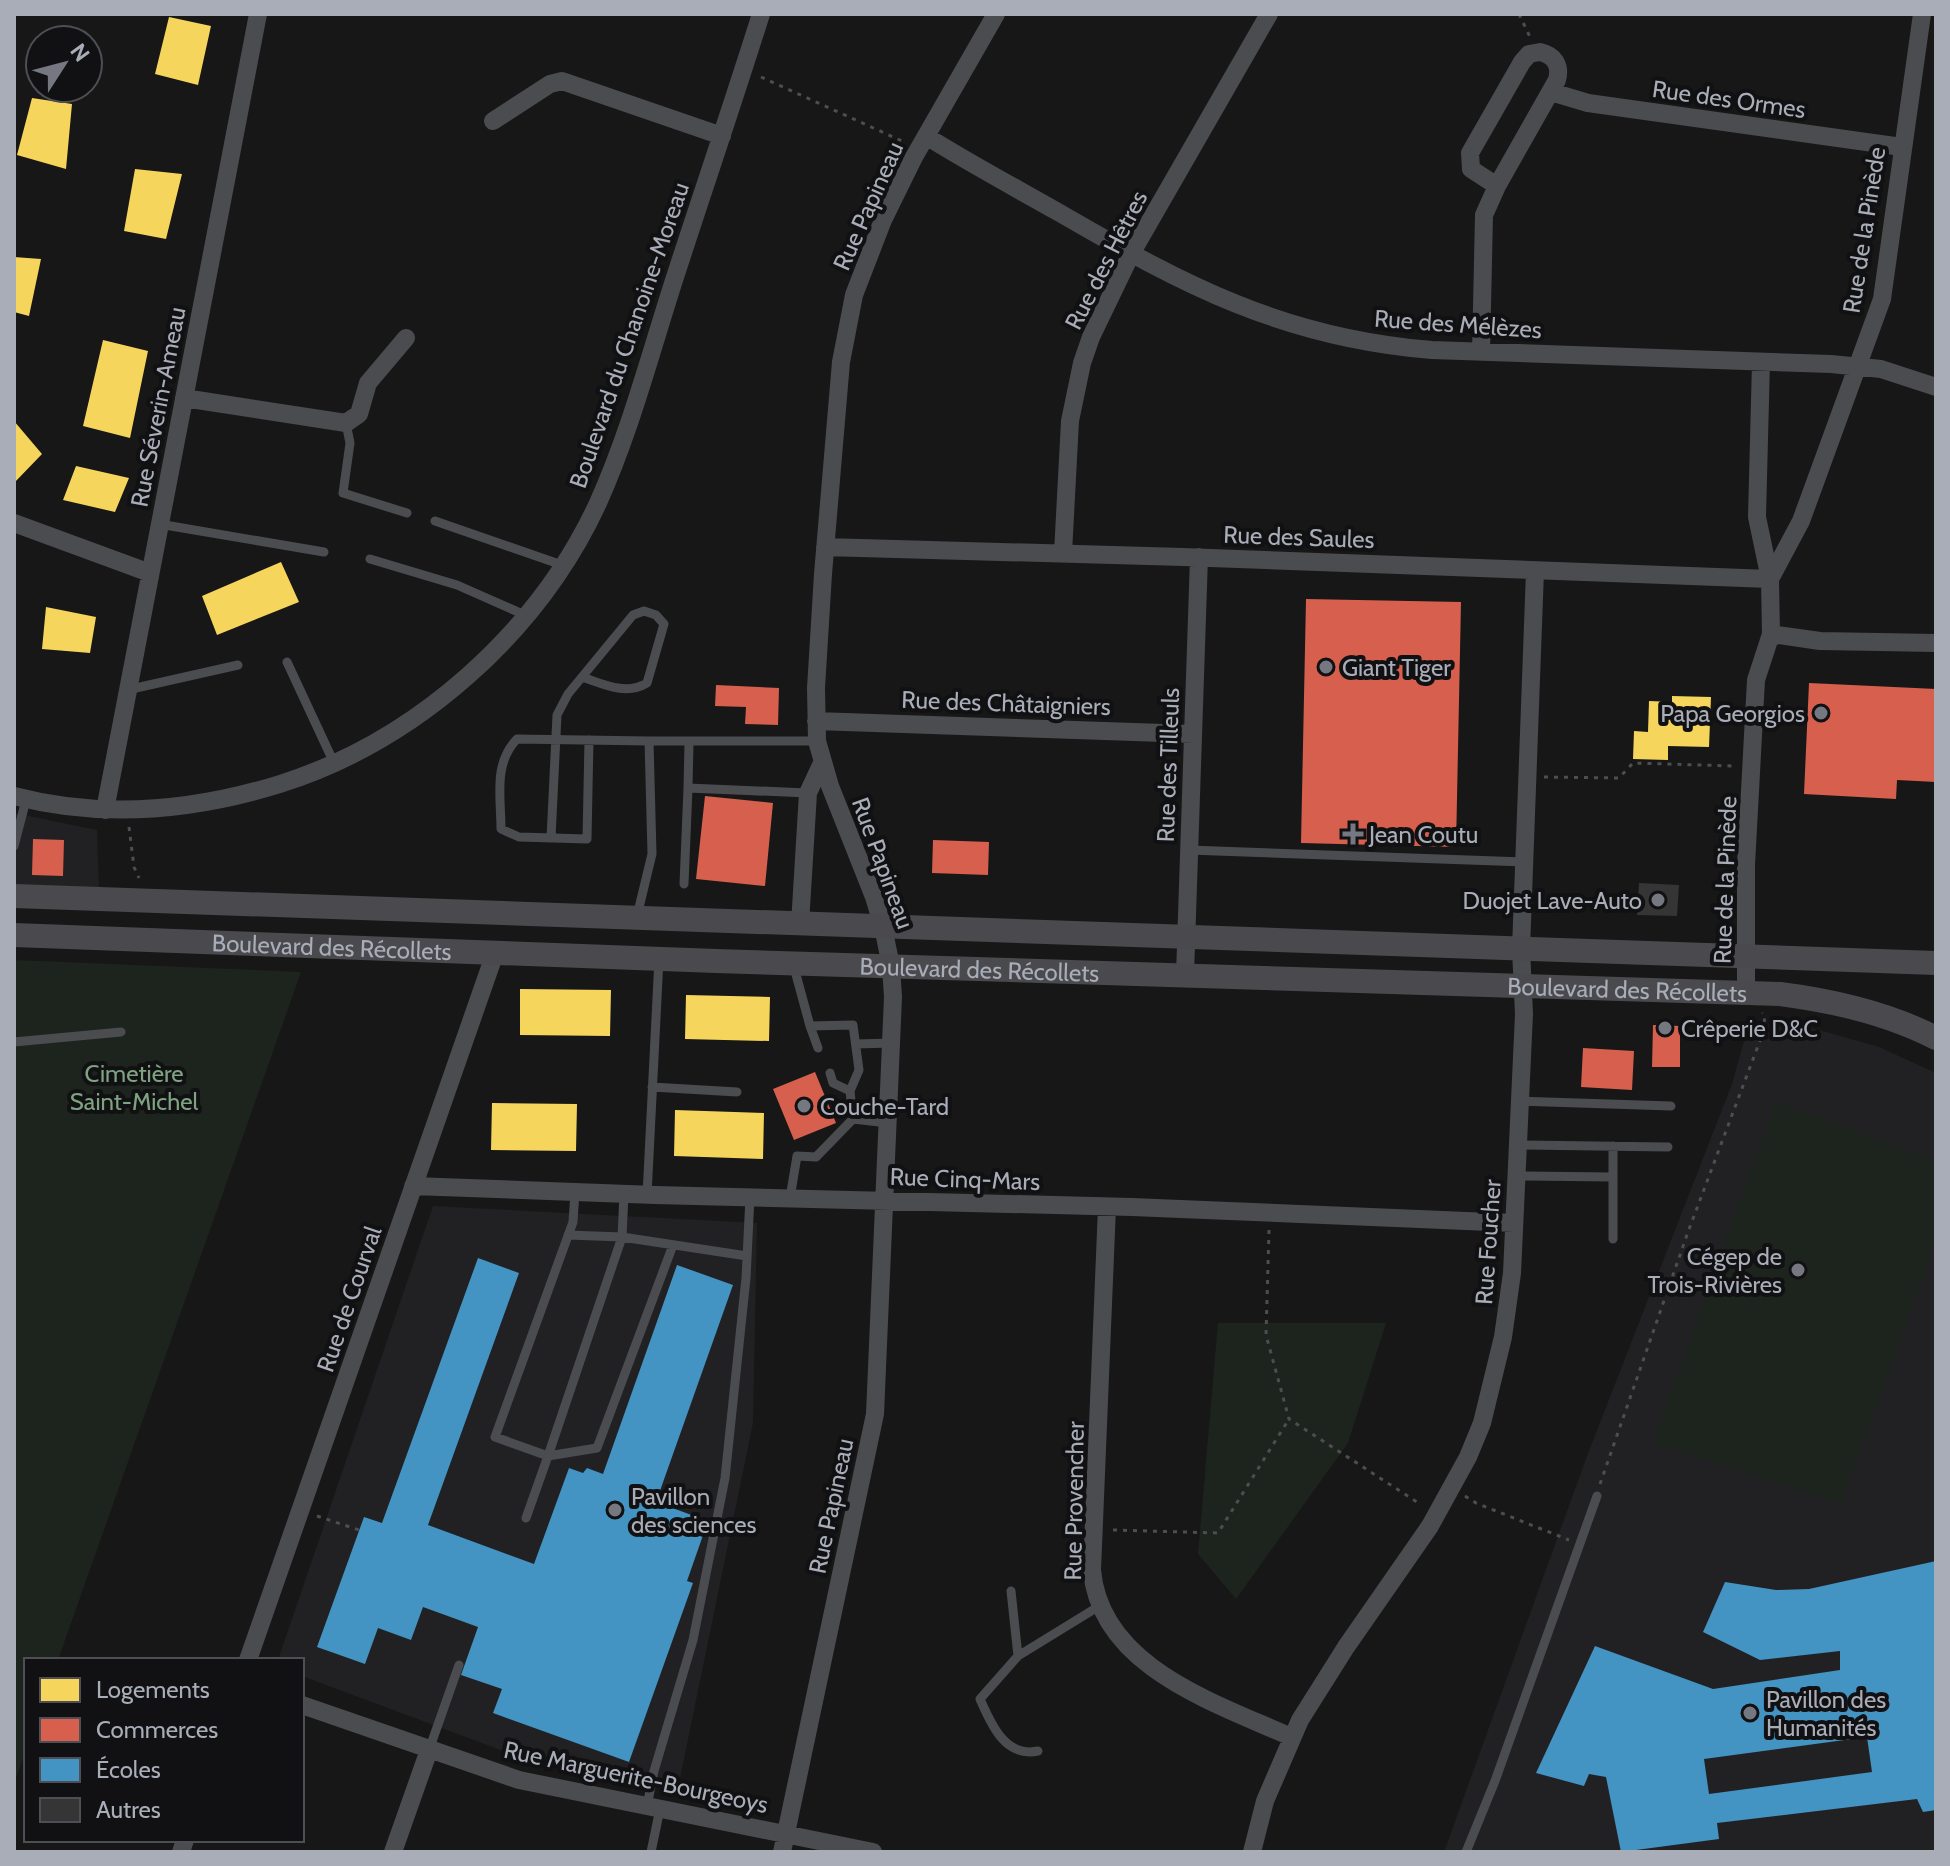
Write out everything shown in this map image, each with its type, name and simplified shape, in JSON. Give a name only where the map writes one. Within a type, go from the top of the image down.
[{"type":"main road","name":"Boulevard des Récollets","points":[[14,896],[1936,963]]},
{"type":"main road","name":"Boulevard des Récollets","points":[[14,935],[1523,986],[1754,1002],[1799,996],[1854,1006],[1936,1038]]},
{"type":"street","name":"Rue Séverin-Ameau","points":[[105,810],[258,14]]},
{"type":"street","name":"Boulevard du Chanoine-Moreau","points":[[20,798],[66,807],[127,812],[252,792],[334,763],[378,740],[436,701],[467,675],[525,615],[583,532],[608,479],[761,14]]},
{"type":"street","name":"Rue Papineau","points":[[784,1843],[875,1414],[888,1123],[891,966],[883,927],[822,763],[817,741],[825,547],[841,362],[849,318],[873,243],[926,136],[996,14]]},
{"type":"street","name":"Rue des Hêtres","points":[[1063,553],[1066,459],[1074,395],[1091,337],[1131,254],[1269,14]]},
{"type":"street","name":"Rue de la Pinède","points":[[1770,579],[1801,521],[1859,367],[1884,287],[1922,14]]},
{"type":"street","points":[[1481,352],[1484,215],[1558,75],[1557,64],[1545,53],[1529,54],[1522,62],[1470,153],[1471,169],[1497,186]]},
{"type":"street","points":[[493,121],[550,84],[562,81],[722,136]]},
{"type":"street","name":"Rue des Ormes","points":[[1551,92],[1588,103],[1902,147]]},
{"type":"street","name":"Rue des Mélèzes","points":[[926,136],[1131,254],[1223,300],[1298,326],[1377,344],[1481,352],[1881,369],[1936,387]]},
{"type":"street","points":[[184,398],[346,423],[359,414],[368,383],[406,338]]},
{"type":"street","name":"Rue de la Pinède","points":[[1754,1002],[1746,957],[1746,865],[1756,680],[1771,634],[1770,579],[1757,517],[1761,362]]},
{"type":"street","points":[[14,523],[150,573]]},
{"type":"street","name":"Rue des Saules","points":[[825,547],[1199,557],[1770,579]]},
{"type":"street","name":"Rue des Tilleuls","points":[[1185,975],[1199,557]]},
{"type":"street","name":"Rue Foucher","points":[[1252,1852],[1265,1801],[1291,1737],[1329,1672],[1436,1516],[1452,1487],[1478,1433],[1497,1363],[1509,1298],[1517,1176],[1523,986],[1521,949],[1535,571]]},
{"type":"street","points":[[1771,634],[1820,641],[1936,643]]},
{"type":"street","name":"Rue des Châtaigniers","points":[[816,721],[1193,734]]},
{"type":"street","points":[[800,924],[808,793],[822,763]]},
{"type":"street","name":"Rue de Courval","points":[[249,1658],[495,953]]},
{"type":"street","name":"Rue Cinq-Mars","points":[[413,1186],[1514,1223]]},
{"type":"street","name":"Rue Provencher","points":[[1107,1207],[1093,1578],[1101,1605],[1119,1635],[1154,1671],[1291,1737]]},
{"type":"street","name":"Rue Marguerite-Bourgeoys","points":[[304,1706],[519,1780],[654,1807],[784,1843],[873,1852]]},
{"type":"street","points":[[393,1852],[429,1750]]},
{"type":"lane","points":[[346,423],[350,443],[343,493],[407,513]]},
{"type":"lane","points":[[435,521],[562,565]]},
{"type":"lane","points":[[159,524],[324,552]]},
{"type":"lane","points":[[370,559],[457,585],[525,615]]},
{"type":"lane","points":[[551,838],[557,715],[568,694],[633,615],[644,611],[656,615],[664,624],[647,683],[627,690],[582,677]]},
{"type":"lane","points":[[287,662],[334,763]]},
{"type":"lane","points":[[127,690],[238,665]]},
{"type":"lane","points":[[589,740],[587,839],[519,837],[501,829],[500,766],[506,750],[517,739],[555,740],[589,740],[649,741],[689,743],[817,741]]},
{"type":"lane","points":[[636,919],[652,854],[649,741]]},
{"type":"lane","points":[[684,884],[689,743]]},
{"type":"lane","points":[[688,788],[808,793]]},
{"type":"lane","points":[[14,846],[20,798]]},
{"type":"lane","points":[[1189,850],[1525,862]]},
{"type":"lane","points":[[647,1195],[659,959]]},
{"type":"lane","points":[[793,963],[818,1048]]},
{"type":"lane","points":[[810,1026],[853,1025],[859,1070],[850,1091],[853,1119]]},
{"type":"lane","points":[[14,1042],[121,1032]]},
{"type":"lane","points":[[856,1044],[891,1043]]},
{"type":"lane","points":[[830,1073],[833,1083],[850,1091]]},
{"type":"lane","points":[[652,1087],[737,1092]]},
{"type":"lane","points":[[1520,1101],[1671,1106]]},
{"type":"lane","points":[[853,1119],[888,1123]]},
{"type":"lane","points":[[790,1198],[797,1156],[816,1157],[853,1119]]},
{"type":"lane","points":[[1518,1145],[1668,1147]]},
{"type":"lane","points":[[1613,1146],[1613,1239]]},
{"type":"lane","points":[[1517,1176],[1613,1177]]},
{"type":"lane","points":[[575,1192],[573,1222],[495,1437],[548,1456],[597,1448],[673,1245]]},
{"type":"lane","points":[[526,1518],[622,1237],[624,1194]]},
{"type":"lane","points":[[651,1852],[654,1771],[693,1640],[725,1478],[750,1197]]},
{"type":"lane","points":[[568,1235],[622,1237],[747,1256]]},
{"type":"lane","points":[[1466,1852],[1495,1781],[1597,1496]]},
{"type":"lane","points":[[1011,1591],[1018,1656]]},
{"type":"lane","points":[[1038,1751],[1029,1753],[1012,1748],[1000,1738],[980,1699],[1018,1656],[1101,1605]]},
{"type":"lane","points":[[429,1750],[459,1665]]},
{"type":"path","points":[[1519,14],[1530,34]]},
{"type":"path","points":[[744,67],[902,141]]},
{"type":"path","points":[[1527,777],[1619,778],[1633,763],[1753,767]]},
{"type":"path","points":[[127,812],[134,867],[146,901]]},
{"type":"path","points":[[1597,1496],[1688,1232],[1761,1038],[1765,1017],[1754,1002]]},
{"type":"path","points":[[1269,1214],[1266,1335],[1289,1419],[1436,1516]]},
{"type":"path","points":[[1094,1530],[1218,1533],[1289,1419]]},
{"type":"path","points":[[1452,1487],[1476,1503],[1563,1539],[1581,1542]]},
{"type":"path","points":[[301,1510],[359,1530]]},
{"type":"shaded area","points":[[14,813],[97,830],[99,892],[14,888]]},
{"type":"shaded area","name":"Cégep de Trois-Rivières","points":[[1749,1023],[1819,1030],[1879,1047],[1936,1073],[1936,1852],[1444,1852],[1587,1456],[1732,1084]]},
{"type":"shaded area","points":[[433,1206],[757,1223],[753,1423],[678,1788],[506,1752],[304,1677],[304,1658],[279,1658]]},
{"type":"green space","name":"Cimetière Saint-Michel","points":[[14,960],[301,972],[59,1658],[24,1658],[24,1756],[14,1784]]},
{"type":"green space","points":[[1776,1101],[1936,1162],[1936,1241],[1841,1503],[1653,1443]]},
{"type":"green space","points":[[1218,1323],[1386,1323],[1348,1443],[1236,1599],[1198,1554]]},
{"type":"building: Logements","points":[[169,17],[211,26],[198,85],[155,74]]},
{"type":"building: Logements","points":[[30,104],[72,104],[66,169],[17,155]]},
{"type":"building: Logements","points":[[135,169],[182,174],[166,239],[124,231]]},
{"type":"building: Logements","points":[[14,257],[41,259],[29,316],[14,312]]},
{"type":"building: Logements","points":[[103,340],[148,351],[130,438],[83,426]]},
{"type":"building: Logements","points":[[14,421],[42,454],[15,482],[14,480]]},
{"type":"building: Logements","points":[[76,466],[129,478],[115,512],[63,500]]},
{"type":"building: Logements","points":[[281,562],[299,602],[217,635],[202,596]]},
{"type":"building: Logements","points":[[46,607],[96,617],[90,653],[42,649]]},
{"type":"building: Logements","points":[[1672,696],[1711,697],[1709,747],[1668,746],[1668,760],[1633,759],[1634,731],[1648,732],[1649,701],[1672,702]]},
{"type":"building: Logements","points":[[520,989],[611,990],[610,1036],[520,1035]]},
{"type":"building: Logements","points":[[686,995],[770,997],[769,1041],[685,1039]]},
{"type":"building: Logements","points":[[492,1103],[577,1104],[576,1151],[491,1150]]},
{"type":"building: Logements","points":[[675,1110],[764,1113],[763,1159],[674,1156]]},
{"type":"building: Commerces","points":[[1306,599],[1461,602],[1456,847],[1301,843]]},
{"type":"building: Commerces","points":[[1809,683],[1936,689],[1936,782],[1897,780],[1896,799],[1804,794]]},
{"type":"building: Commerces","points":[[716,685],[779,688],[778,725],[745,724],[746,707],[715,706]]},
{"type":"building: Commerces","points":[[705,796],[773,803],[765,886],[696,879]]},
{"type":"building: Commerces","points":[[33,839],[64,840],[63,876],[32,875]]},
{"type":"building: Commerces","points":[[933,840],[989,842],[988,875],[932,873]]},
{"type":"building: Commerces","points":[[1653,1025],[1680,1026],[1680,1067],[1652,1067]]},
{"type":"building: Commerces","points":[[1583,1048],[1634,1051],[1632,1090],[1581,1087]]},
{"type":"building: Commerces","name":"Couche-Tard","points":[[815,1072],[836,1123],[794,1140],[773,1089]]},
{"type":"building: Écoles","name":"Pavillon des sciences","points":[[478,1258],[519,1273],[428,1525],[534,1564],[569,1468],[583,1473],[587,1468],[603,1474],[677,1265],[733,1285],[656,1502],[708,1521],[687,1581],[693,1583],[629,1762],[493,1713],[502,1689],[461,1675],[478,1627],[423,1607],[411,1640],[378,1628],[365,1664],[317,1647],[364,1517],[382,1523]]},
{"type":"building: Écoles","name":"Pavillon des Humanités","points":[[1936,1561],[1936,1810],[1923,1812],[1917,1799],[1717,1823],[1719,1839],[1621,1852],[1606,1777],[1589,1774],[1584,1786],[1536,1773],[1595,1646],[1713,1689],[1840,1670],[1840,1651],[1760,1660],[1703,1632],[1725,1582],[1776,1590],[1809,1589]],"holes":[[[1867,1737],[1872,1772],[1709,1794],[1704,1759]]]},
{"type":"building: Autres","name":"Duojet Lave-Auto","points":[[1639,883],[1679,885],[1677,916],[1637,915]]},
{"type":"place","name":"Giant Tiger","points":[[1326,667]]},
{"type":"place","name":"Papa Georgios","points":[[1821,713]]},
{"type":"place","name":"Jean Coutu","points":[[1353,834]]},
{"type":"place","name":"Duojet Lave-Auto","points":[[1658,900]]},
{"type":"place","name":"Crêperie D&C","points":[[1665,1028]]},
{"type":"place","name":"Couche-Tard","points":[[804,1106]]},
{"type":"place","name":"Cégep de Trois-Rivières","points":[[1798,1270]]},
{"type":"place","name":"Pavillon des sciences","points":[[615,1510]]},
{"type":"place","name":"Pavillon des Humanités","points":[[1750,1713]]}]
